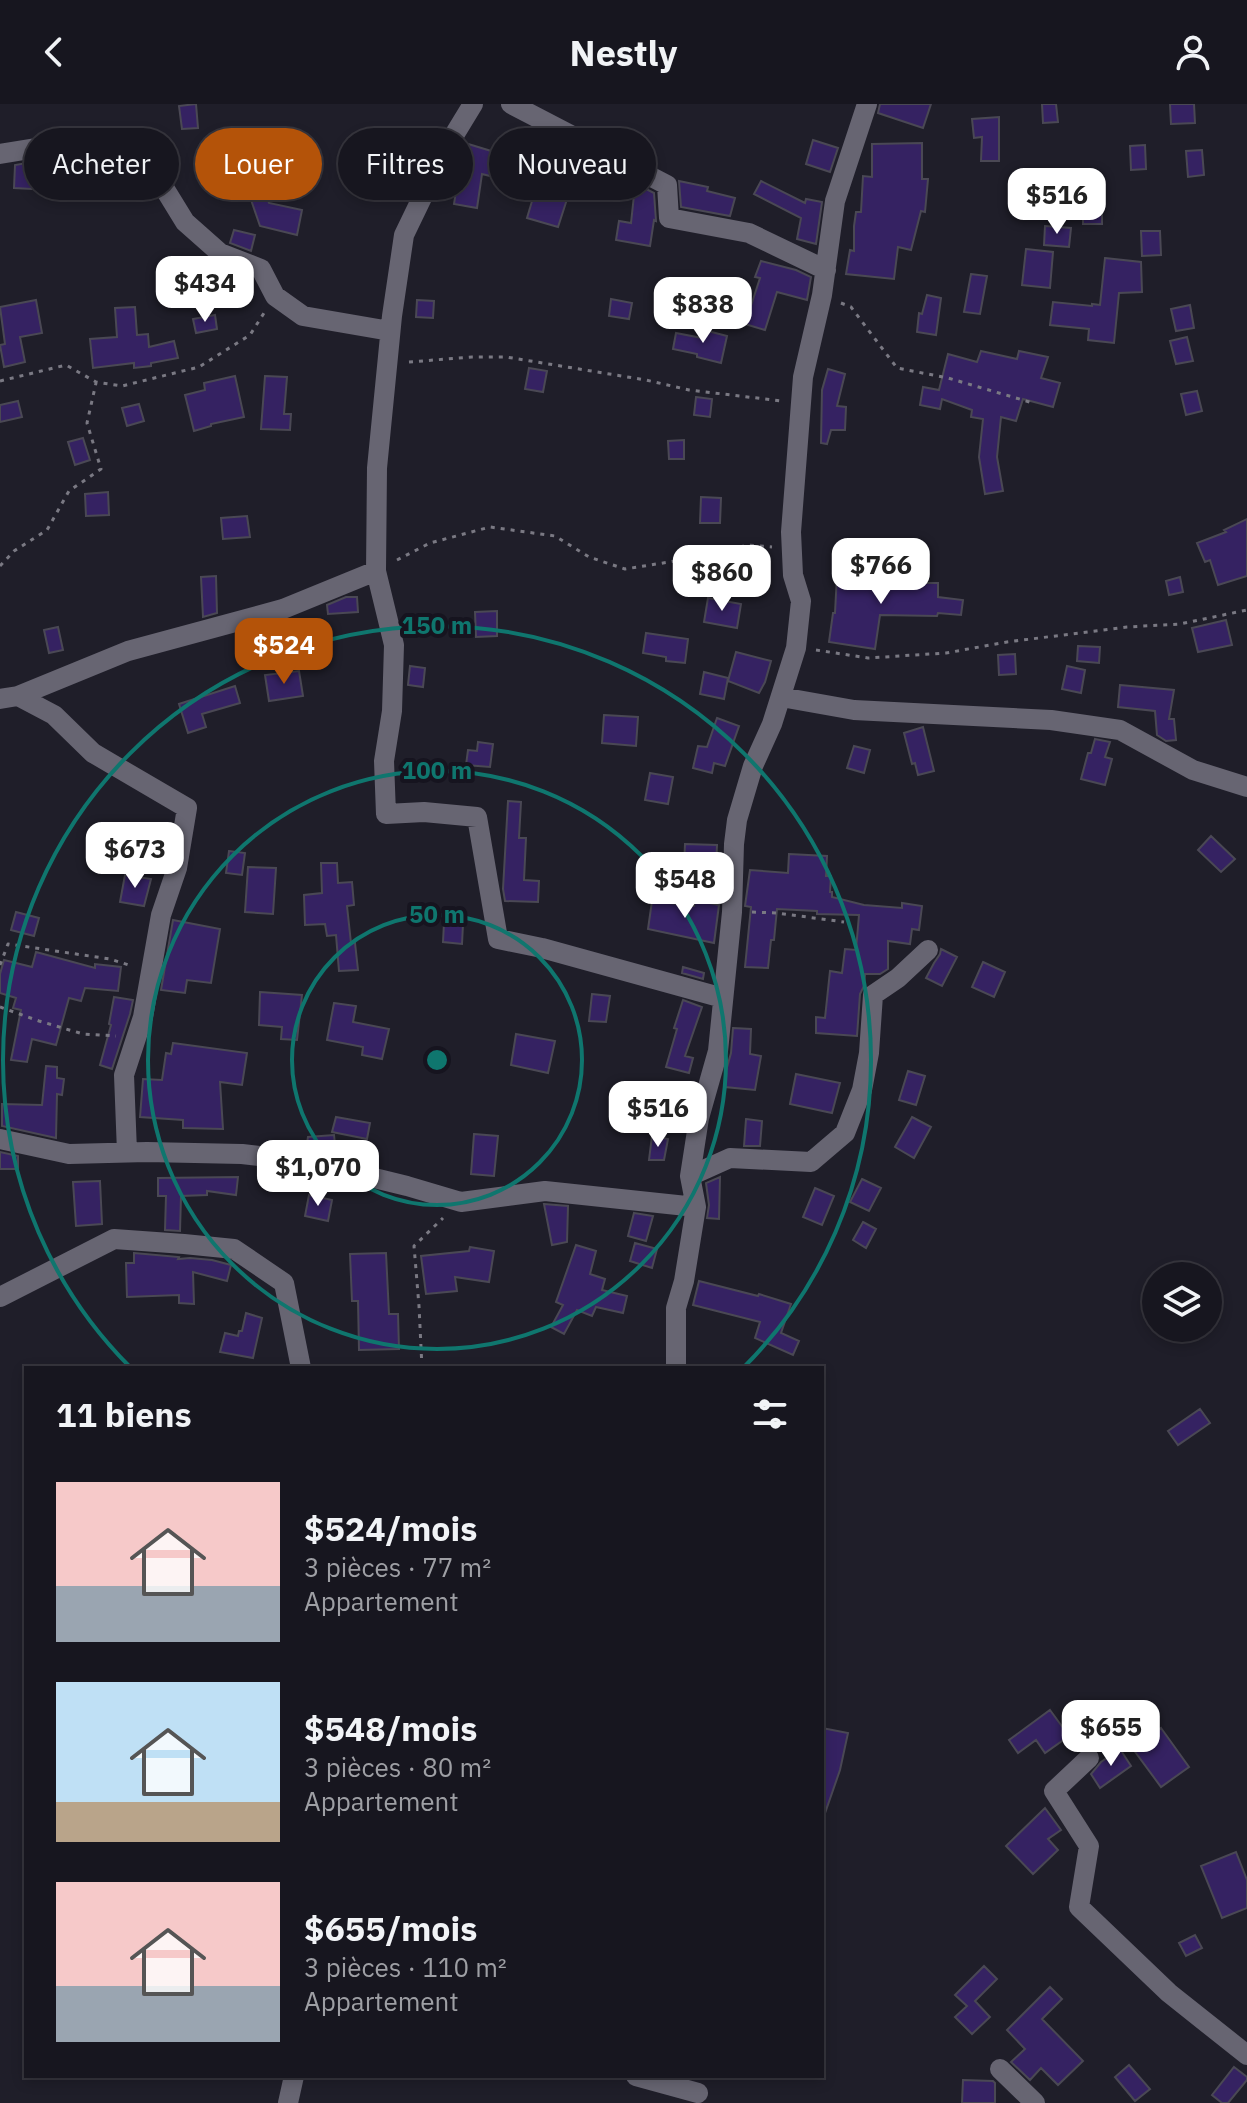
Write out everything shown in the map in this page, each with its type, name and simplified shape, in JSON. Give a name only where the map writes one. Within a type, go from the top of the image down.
[{"type":"street","points":[[473,104],[445,150],[404,235],[390,331],[377,468],[376,571],[394,645],[392,711],[384,761],[386,814],[424,812],[477,817],[498,939],[542,948],[723,998]]},
{"type":"street","points":[[511,104],[667,185],[669,218],[749,233],[826,270]]},
{"type":"street","points":[[676,1366],[676,1308],[684,1281],[696,1207],[690,1176],[699,1118],[718,1051],[732,912],[737,820],[796,648],[801,601],[793,575],[791,532],[803,377],[822,295],[835,201],[867,104]]},
{"type":"street","points":[[0,154],[73,142],[119,142],[158,178],[185,222],[220,253],[261,269],[275,296],[303,316],[390,331]]},
{"type":"street","points":[[9,698],[128,651],[283,609],[376,571]]},
{"type":"street","points":[[781,697],[854,710],[1051,720],[1120,730],[1193,770],[1247,787]]},
{"type":"street","points":[[9,698],[54,715],[93,753],[187,808],[177,868],[161,915],[143,1017],[124,1075],[127,1152]]},
{"type":"street","points":[[690,1176],[730,1158],[811,1162],[845,1133],[862,1090],[873,995],[898,978],[928,950]]},
{"type":"street","points":[[0,1139],[69,1154],[242,1154],[309,1162],[461,1202],[545,1191],[696,1207]]},
{"type":"street","points":[[0,1297],[114,1239],[234,1249],[284,1283],[301,1366]]},
{"type":"street","points":[[1089,1758],[1054,1791],[1089,1846],[1079,1907],[1169,1993],[1247,2055]]},
{"type":"street","points":[[1000,2069],[1035,2103]]},
{"type":"street","points":[[288,2103],[294,2078]]},
{"type":"street","points":[[644,2078],[697,2091]]},
{"type":"path","points":[[822,295],[851,307],[897,368],[948,378],[1033,403]]},
{"type":"path","points":[[0,381],[66,365],[96,382],[122,386],[199,367],[250,335],[275,296]]},
{"type":"path","points":[[387,363],[506,357],[689,390],[801,403]]},
{"type":"path","points":[[0,566],[14,551],[47,530],[69,491],[101,469],[87,423],[96,382]]},
{"type":"path","points":[[376,571],[430,543],[490,527],[555,536],[589,557],[625,569],[748,545],[792,549]]},
{"type":"path","points":[[796,648],[868,658],[946,653],[1127,627],[1180,624],[1247,610]]},
{"type":"path","points":[[732,912],[777,913],[844,922]]},
{"type":"path","points":[[0,965],[8,944],[110,959],[151,972]]},
{"type":"path","points":[[0,1007],[83,1034],[136,1038]]},
{"type":"path","points":[[422,1366],[414,1246],[461,1202]]},
{"type":"building","points":[[196,104],[198,128],[182,129],[179,106]]},
{"type":"building","points":[[880,104],[931,104],[923,128],[878,113]]},
{"type":"building","points":[[1042,104],[1056,104],[1058,122],[1043,123]]},
{"type":"building","points":[[1170,104],[1194,104],[1195,123],[1171,124]]},
{"type":"building","points":[[999,117],[999,161],[981,161],[982,137],[974,138],[972,119]]},
{"type":"building","points":[[813,140],[838,148],[830,172],[806,164]]},
{"type":"building","points":[[922,143],[922,179],[928,179],[925,212],[921,211],[911,250],[898,247],[894,279],[846,274],[850,250],[854,251],[856,212],[861,212],[863,176],[872,177],[872,144]]},
{"type":"building","points":[[473,145],[489,150],[489,176],[482,174],[477,208],[454,204],[455,200],[473,200]]},
{"type":"building","points":[[1145,145],[1146,169],[1131,170],[1130,146]]},
{"type":"building","points":[[1202,150],[1204,175],[1188,177],[1186,151]]},
{"type":"building","points":[[24,164],[24,189],[14,188],[15,165]]},
{"type":"building","points":[[679,181],[708,187],[707,191],[735,198],[730,216],[681,207]]},
{"type":"building","points":[[761,181],[805,203],[806,199],[822,202],[816,244],[797,239],[801,218],[754,194]]},
{"type":"building","points":[[251,200],[268,200],[269,203],[302,210],[297,235],[260,226]]},
{"type":"building","points":[[532,200],[567,200],[558,227],[527,218]]},
{"type":"building","points":[[633,200],[654,200],[656,221],[650,246],[616,240],[619,221],[631,223]]},
{"type":"building","points":[[1083,205],[1102,205],[1102,224],[1083,224]]},
{"type":"building","points":[[1045,226],[1071,228],[1069,247],[1044,245]]},
{"type":"building","points":[[234,230],[255,235],[251,251],[230,243]]},
{"type":"building","points":[[1141,231],[1160,231],[1161,255],[1142,256]]},
{"type":"building","points":[[1026,249],[1053,252],[1050,288],[1022,285]]},
{"type":"building","points":[[1105,258],[1141,262],[1142,292],[1119,293],[1114,343],[1088,340],[1089,329],[1050,325],[1053,302],[1100,305]]},
{"type":"building","points":[[761,261],[811,277],[807,300],[777,292],[765,330],[745,324],[760,278],[755,277]]},
{"type":"building","points":[[971,274],[987,276],[980,314],[964,312]]},
{"type":"building","points":[[927,295],[941,298],[936,335],[917,332],[919,313],[922,314]]},
{"type":"building","points":[[611,299],[632,303],[629,319],[609,316]]},
{"type":"building","points":[[36,300],[42,333],[20,337],[25,362],[4,367],[0,345],[5,344],[0,307]]},
{"type":"building","points":[[417,300],[434,301],[433,318],[416,317]]},
{"type":"building","points":[[1190,305],[1194,328],[1176,331],[1171,309]]},
{"type":"building","points":[[135,307],[137,335],[148,334],[149,347],[174,341],[178,358],[134,368],[134,363],[93,368],[90,339],[117,337],[115,308]]},
{"type":"building","points":[[215,315],[217,329],[196,333],[193,319]]},
{"type":"building","points":[[704,330],[727,336],[721,363],[673,349],[676,333],[702,338]]},
{"type":"building","points":[[1187,337],[1193,361],[1176,364],[1170,341]]},
{"type":"building","points":[[981,351],[1017,359],[1019,351],[1048,357],[1041,378],[1060,383],[1053,407],[1023,399],[1016,421],[1001,417],[997,457],[1003,491],[985,494],[979,457],[983,419],[971,417],[972,410],[942,399],[940,409],[920,405],[923,387],[939,390],[948,354],[977,362]]},
{"type":"building","points":[[529,368],[547,371],[543,392],[525,389]]},
{"type":"building","points":[[828,369],[845,374],[837,406],[846,407],[845,430],[831,430],[827,444],[821,443],[822,390]]},
{"type":"building","points":[[235,376],[244,417],[194,431],[185,395],[205,390],[204,383]]},
{"type":"building","points":[[265,376],[287,377],[284,414],[291,414],[290,430],[261,429]]},
{"type":"building","points":[[1197,391],[1202,411],[1186,415],[1181,394]]},
{"type":"building","points":[[696,397],[712,399],[710,417],[694,415]]},
{"type":"building","points":[[18,401],[22,417],[0,422],[0,405]]},
{"type":"building","points":[[139,404],[144,421],[127,426],[122,408]]},
{"type":"building","points":[[83,438],[90,460],[75,465],[68,442]]},
{"type":"building","points":[[684,440],[684,459],[669,459],[668,441]]},
{"type":"building","points":[[108,492],[109,515],[86,516],[85,494]]},
{"type":"building","points":[[701,497],[721,498],[720,523],[700,523]]},
{"type":"building","points":[[247,516],[250,537],[223,539],[221,518]]},
{"type":"building","points":[[1247,519],[1247,576],[1218,585],[1210,560],[1205,562],[1197,543],[1226,532],[1224,530]]},
{"type":"building","points":[[837,575],[900,579],[900,583],[938,583],[938,597],[963,600],[961,615],[880,615],[875,649],[829,642],[835,613]]},
{"type":"building","points":[[216,576],[217,613],[203,617],[201,577]]},
{"type":"building","points":[[1180,577],[1183,592],[1169,595],[1166,581]]},
{"type":"building","points":[[346,597],[357,597],[358,612],[328,614],[327,605]]},
{"type":"building","points":[[708,598],[741,604],[737,628],[704,622]]},
{"type":"building","points":[[497,611],[497,636],[476,637],[475,612]]},
{"type":"building","points":[[1226,620],[1232,645],[1198,652],[1192,628]]},
{"type":"building","points":[[58,627],[63,650],[49,653],[44,630]]},
{"type":"building","points":[[646,633],[688,639],[685,663],[666,661],[666,657],[643,653]]},
{"type":"building","points":[[1078,646],[1100,647],[1099,663],[1077,661]]},
{"type":"building","points":[[736,652],[771,661],[759,693],[728,681]]},
{"type":"building","points":[[1015,654],[1016,674],[999,675],[998,655]]},
{"type":"building","points":[[410,666],[425,668],[423,687],[408,685]]},
{"type":"building","points":[[1067,666],[1085,670],[1081,693],[1062,689]]},
{"type":"building","points":[[299,671],[303,696],[269,701],[265,675]]},
{"type":"building","points":[[704,672],[728,678],[724,699],[700,694]]},
{"type":"building","points":[[1120,685],[1174,690],[1169,719],[1174,719],[1176,740],[1166,741],[1157,735],[1155,711],[1118,707]]},
{"type":"building","points":[[235,686],[240,703],[202,714],[206,727],[188,733],[179,704]]},
{"type":"building","points":[[604,715],[638,717],[636,746],[602,743]]},
{"type":"building","points":[[717,718],[739,726],[725,766],[714,763],[712,773],[693,768],[698,746],[707,747]]},
{"type":"building","points":[[923,727],[934,771],[918,775],[904,733]]},
{"type":"building","points":[[1095,739],[1110,742],[1105,757],[1112,759],[1105,785],[1081,779]]},
{"type":"building","points":[[478,742],[493,744],[490,767],[466,765],[468,750],[477,751]]},
{"type":"building","points":[[854,746],[870,750],[864,773],[847,768]]},
{"type":"building","points":[[650,773],[673,777],[668,804],[645,800]]},
{"type":"building","points":[[508,801],[521,802],[519,838],[526,838],[524,880],[539,881],[538,902],[505,901]]},
{"type":"building","points":[[1211,836],[1235,859],[1221,872],[1198,850]]},
{"type":"building","points":[[685,844],[717,845],[716,868],[684,867]]},
{"type":"building","points":[[229,851],[245,853],[242,875],[226,873]]},
{"type":"building","points":[[789,854],[827,856],[826,876],[831,876],[832,897],[864,905],[902,908],[902,903],[922,906],[919,930],[912,929],[910,944],[888,941],[888,969],[880,974],[865,974],[857,1036],[816,1033],[816,1017],[825,1018],[830,971],[842,973],[845,949],[856,950],[859,915],[777,909],[768,968],[745,967],[751,907],[745,906],[750,870],[788,873]]},
{"type":"building","points":[[321,863],[337,863],[338,883],[352,882],[354,905],[347,906],[358,970],[339,971],[336,935],[327,936],[325,924],[305,925],[304,895],[322,893]]},
{"type":"building","points":[[248,867],[276,868],[273,914],[245,912]]},
{"type":"building","points":[[125,875],[151,879],[144,906],[120,902]]},
{"type":"building","points":[[695,900],[719,905],[714,943],[648,929],[652,901],[694,906]]},
{"type":"building","points":[[16,912],[39,918],[34,936],[11,930]]},
{"type":"building","points":[[173,920],[220,929],[211,983],[187,980],[185,993],[161,990]]},
{"type":"building","points":[[444,923],[463,924],[462,944],[443,942]]},
{"type":"building","points":[[941,949],[957,957],[942,986],[926,978]]},
{"type":"building","points":[[36,952],[95,968],[95,964],[121,967],[118,991],[85,988],[81,1001],[69,998],[56,1045],[32,1039],[27,1062],[11,1060],[21,1010],[13,1008],[16,998],[0,993],[0,974],[4,960],[32,967]]},
{"type":"building","points":[[983,962],[1005,972],[994,997],[972,987]]},
{"type":"building","points":[[683,967],[704,973],[703,979],[682,973]]},
{"type":"building","points":[[260,992],[302,995],[297,1040],[281,1039],[282,1027],[259,1025]]},
{"type":"building","points":[[592,994],[610,996],[606,1022],[589,1021]]},
{"type":"building","points":[[114,997],[133,1000],[112,1069],[100,1065],[111,1025]]},
{"type":"building","points":[[683,1000],[702,1007],[685,1056],[693,1058],[689,1073],[666,1067]]},
{"type":"building","points":[[334,1003],[356,1006],[353,1022],[389,1029],[382,1059],[362,1055],[363,1047],[327,1040]]},
{"type":"building","points":[[733,1028],[751,1029],[750,1054],[761,1056],[755,1090],[725,1087]]},
{"type":"building","points":[[516,1034],[555,1041],[548,1073],[511,1065]]},
{"type":"building","points":[[173,1043],[247,1053],[242,1085],[220,1082],[223,1129],[183,1128],[183,1120],[140,1117],[143,1079],[162,1080],[166,1053],[171,1054]]},
{"type":"building","points":[[46,1066],[57,1067],[57,1078],[64,1079],[62,1095],[57,1094],[56,1138],[2,1126],[2,1104],[42,1105]]},
{"type":"building","points":[[908,1071],[925,1076],[916,1105],[899,1100]]},
{"type":"building","points":[[796,1074],[840,1083],[832,1113],[790,1104]]},
{"type":"building","points":[[336,1117],[370,1123],[367,1139],[332,1132]]},
{"type":"building","points":[[912,1117],[931,1127],[914,1158],[895,1147]]},
{"type":"building","points":[[652,1118],[667,1120],[665,1136],[650,1134]]},
{"type":"building","points":[[746,1119],[762,1121],[760,1146],[744,1146]]},
{"type":"building","points":[[474,1134],[498,1136],[494,1176],[471,1174]]},
{"type":"building","points":[[334,1135],[336,1153],[306,1149],[308,1137]]},
{"type":"building","points":[[652,1136],[668,1139],[664,1160],[649,1160]]},
{"type":"building","points":[[0,1152],[18,1156],[18,1169],[0,1169]]},
{"type":"building","points":[[238,1177],[236,1195],[207,1191],[207,1195],[181,1196],[180,1231],[165,1230],[166,1196],[158,1196],[158,1178]]},
{"type":"building","points":[[720,1177],[719,1219],[707,1218],[706,1183]]},
{"type":"building","points":[[862,1179],[881,1188],[869,1211],[850,1202]]},
{"type":"building","points":[[100,1181],[102,1224],[76,1226],[73,1182]]},
{"type":"building","points":[[815,1188],[834,1196],[822,1225],[803,1217]]},
{"type":"building","points":[[309,1195],[332,1200],[328,1221],[305,1216]]},
{"type":"building","points":[[544,1204],[568,1206],[567,1242],[552,1245]]},
{"type":"building","points":[[634,1213],[653,1216],[646,1241],[628,1236]]},
{"type":"building","points":[[863,1222],[876,1229],[866,1248],[853,1240]]},
{"type":"building","points":[[635,1243],[657,1249],[652,1268],[630,1261]]},
{"type":"building","points":[[576,1245],[596,1251],[590,1274],[605,1279],[602,1290],[627,1296],[623,1313],[596,1307],[592,1316],[577,1310],[564,1334],[551,1327],[563,1305],[556,1302]]},
{"type":"building","points":[[470,1247],[494,1251],[489,1282],[455,1277],[457,1291],[426,1294],[421,1256],[469,1251]]},
{"type":"building","points":[[134,1253],[212,1260],[231,1265],[227,1281],[193,1272],[194,1304],[179,1303],[179,1295],[127,1297],[126,1263],[134,1263]]},
{"type":"building","points":[[386,1253],[389,1314],[398,1314],[399,1349],[359,1350],[358,1301],[352,1301],[350,1254]]},
{"type":"building","points":[[699,1281],[791,1304],[781,1333],[799,1341],[793,1355],[755,1338],[760,1322],[693,1305]]},
{"type":"building","points":[[246,1313],[262,1318],[253,1358],[220,1352],[225,1333],[238,1336],[242,1331]]},
{"type":"building","points":[[1200,1409],[1210,1423],[1178,1445],[1168,1431]]},
{"type":"building","points":[[1050,1710],[1069,1736],[1045,1753],[1036,1740],[1018,1753],[1009,1740]]},
{"type":"building","points":[[824,1728],[848,1733],[840,1770],[824,1816]]},
{"type":"building","points":[[1161,1728],[1189,1767],[1161,1787],[1133,1749]]},
{"type":"building","points":[[1120,1749],[1131,1766],[1100,1788],[1091,1774],[1101,1762]]},
{"type":"building","points":[[1045,1808],[1061,1830],[1048,1839],[1058,1850],[1033,1874],[1006,1846]]},
{"type":"building","points":[[1236,1852],[1247,1880],[1247,1908],[1222,1918],[1201,1866]]},
{"type":"building","points":[[1195,1935],[1202,1948],[1186,1956],[1179,1943]]},
{"type":"building","points":[[984,1966],[997,1979],[975,2001],[990,2017],[972,2034],[955,2017],[967,2006],[955,1995]]},
{"type":"building","points":[[1050,1987],[1062,1999],[1042,2019],[1083,2061],[1058,2085],[1041,2068],[1030,2080],[1011,2062],[1025,2049],[1007,2030]]},
{"type":"building","points":[[1129,2065],[1150,2089],[1135,2101],[1115,2077]]},
{"type":"building","points":[[1234,2067],[1247,2080],[1228,2103],[1222,2103],[1212,2095]]},
{"type":"building","points":[[963,2080],[993,2081],[995,2103],[962,2103]]}]
